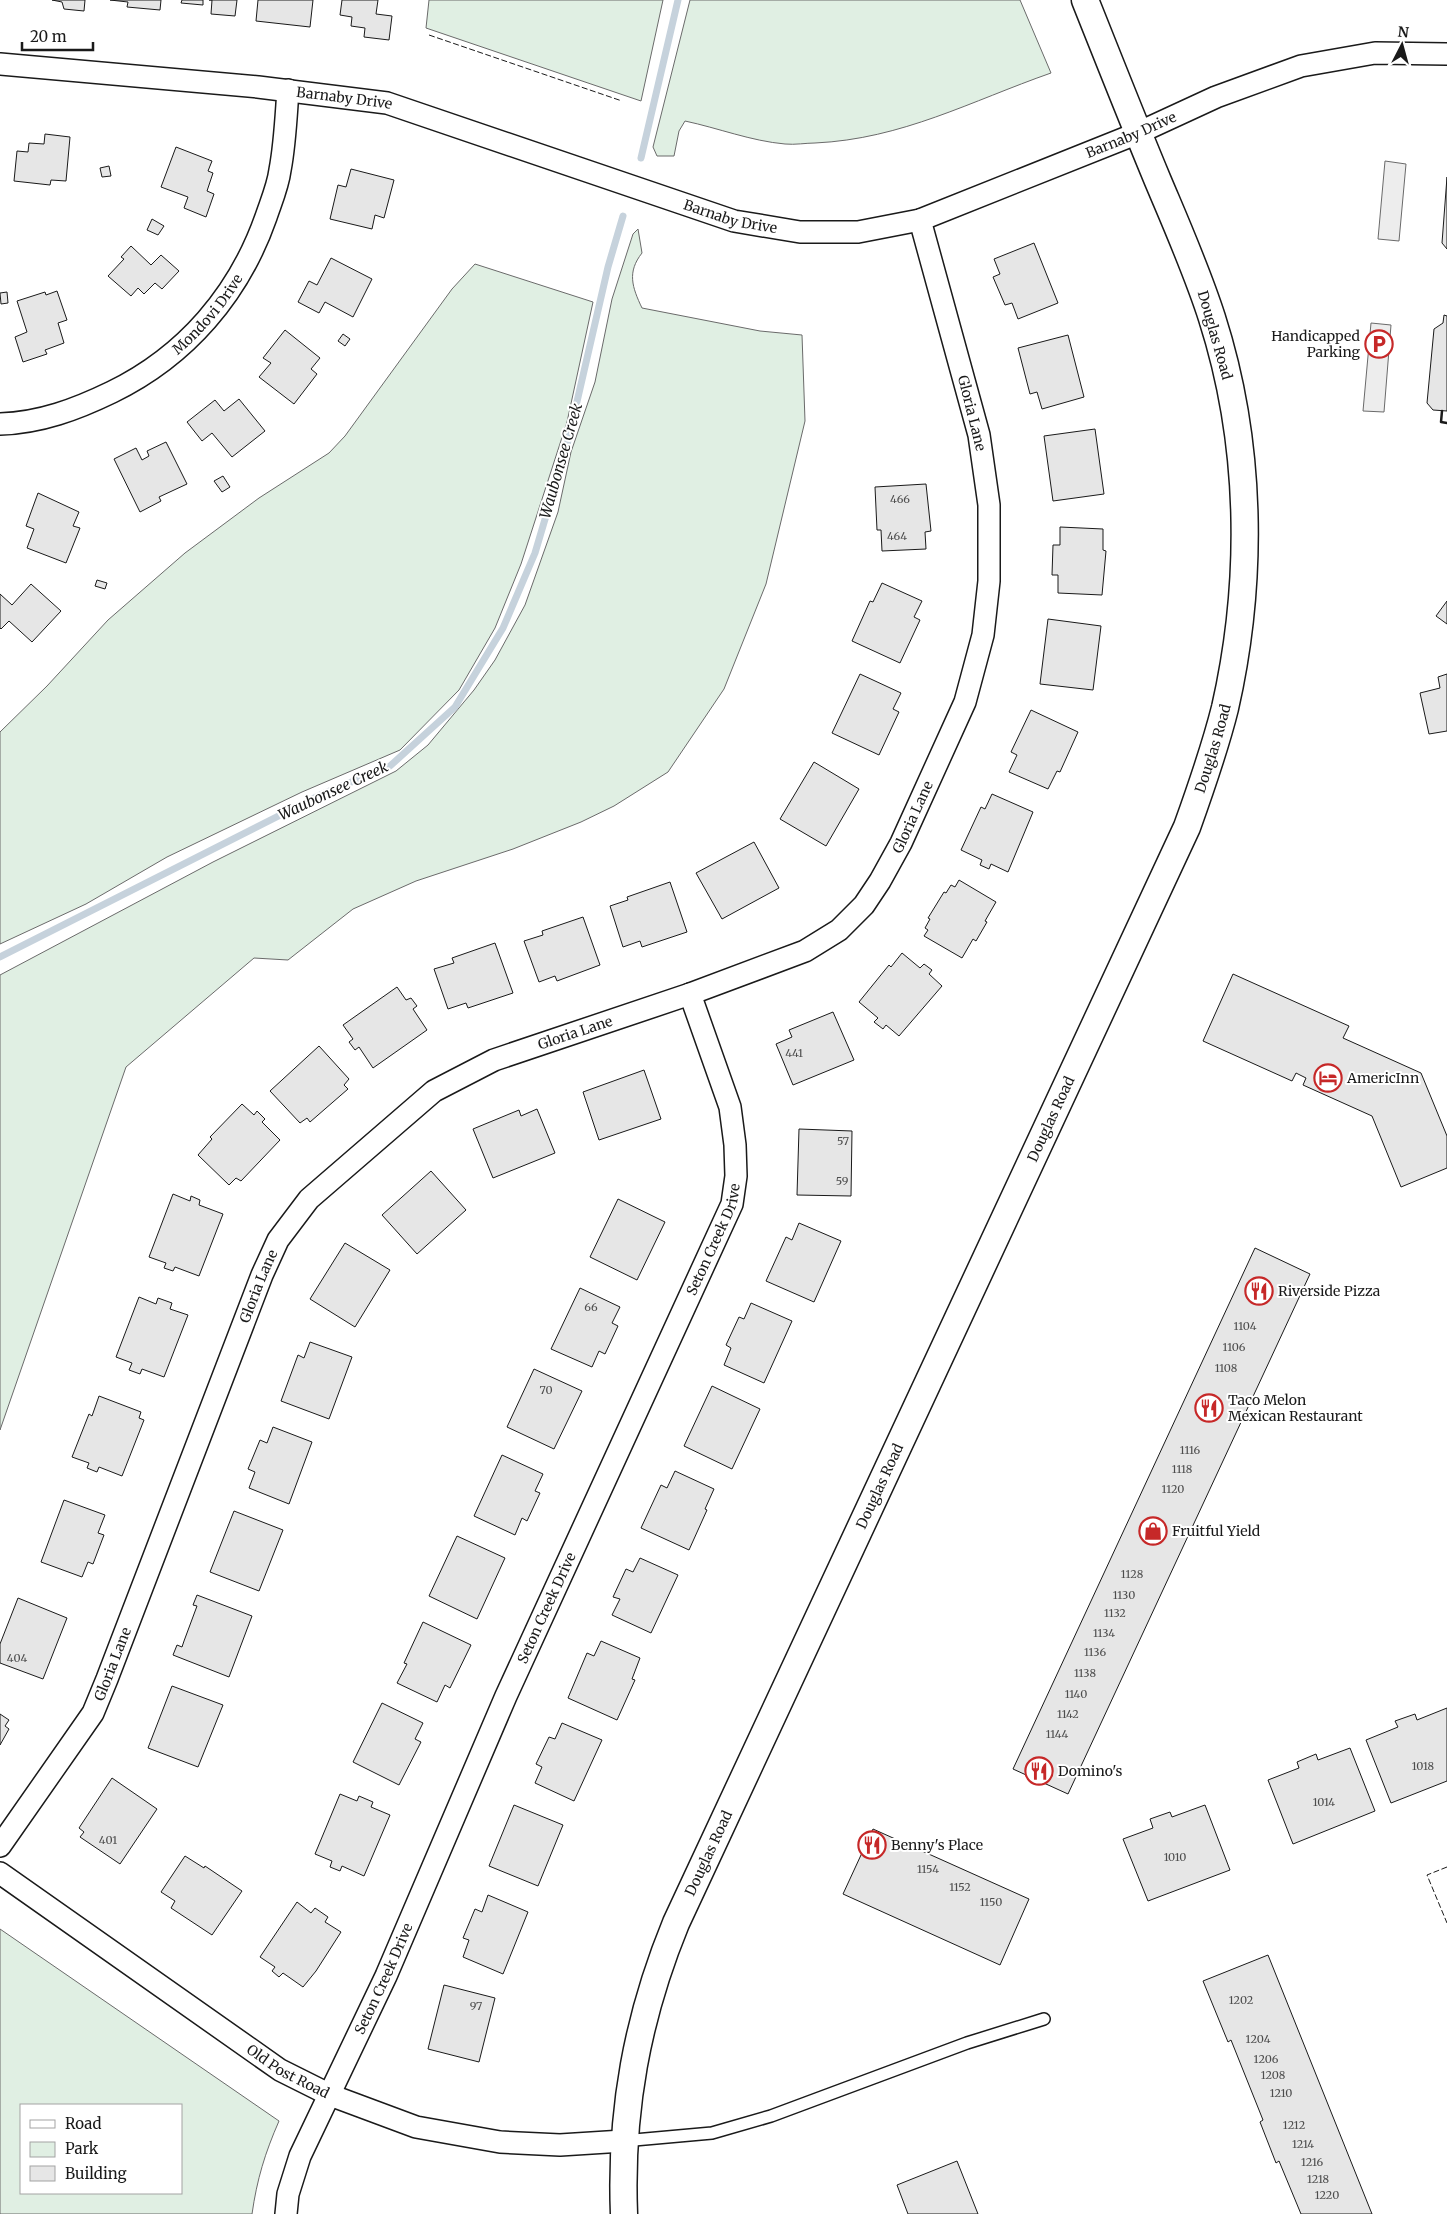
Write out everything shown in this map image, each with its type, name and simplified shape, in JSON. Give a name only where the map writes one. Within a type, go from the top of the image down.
[{"type":"street","name":"Douglas Road","points":[[624,2214],[623,2141],[627,2101],[644,2013],[660,1962],[676,1923],[1187,828],[1225,708],[1244,578],[1246,531],[1237,425],[1212,317],[1085,0]]},
{"type":"street","name":"Barnaby Drive","points":[[0,64],[288,90],[387,103],[734,221],[800,232],[858,232],[920,220],[1138,133],[1216,97],[1301,66],[1375,53],[1447,54]]},
{"type":"street","name":"Mondovi Drive","points":[[0,424],[51,416],[87,404],[124,386],[154,369],[180,349],[209,319],[245,267],[273,198],[280,170],[288,90]]},
{"type":"street","name":"Gloria Lane","points":[[0,1846],[93,1713],[262,1275],[278,1240],[309,1199],[434,1091],[494,1060],[690,994],[806,951],[840,930],[864,905],[880,881],[901,843],[965,702],[982,635],[989,581],[989,505],[979,435],[920,220]]},
{"type":"street","name":"Seton Creek Drive","points":[[286,2214],[288,2194],[300,2156],[386,1976],[506,1696],[732,1204],[736,1176],[736,1153],[730,1107],[690,994]]},
{"type":"street","name":"Old Post Road","points":[[0,1873],[280,2070],[330,2095],[416,2127],[500,2142],[560,2145],[623,2141]]},
{"type":"lane","points":[[623,2141],[712,2133],[771,2116],[966,2043],[1044,2018]]},
{"type":"green space","points":[[429,0],[663,0],[641,101],[426,28]]},
{"type":"green space","points":[[690,0],[1020,0],[1051,73],[936,117],[877,134],[847,140],[785,144],[747,137],[685,121],[679,131],[674,156],[657,156],[653,147]]},
{"type":"green space","points":[[638,229],[642,253],[634,267],[633,280],[642,308],[760,331],[802,335],[805,421],[766,584],[724,689],[668,772],[614,806],[581,822],[513,849],[416,881],[353,909],[288,960],[254,958],[126,1067],[0,1430],[0,975],[213,862],[396,771],[428,745],[474,690],[495,660],[525,605],[558,512],[571,452],[595,382],[612,299],[633,234]]},
{"type":"green space","points":[[475,264],[593,302],[567,422],[521,564],[495,628],[459,690],[400,750],[302,792],[167,857],[86,904],[0,944],[0,732],[47,686],[108,620],[185,553],[259,498],[329,453],[345,436],[452,289]]},
{"type":"green space","points":[[0,1929],[279,2121],[262,2166],[252,2214],[0,2214]]},
{"type":"shaded area","points":[[1385,161],[1406,164],[1399,241],[1378,239]]},
{"type":"shaded area","points":[[1371,323],[1391,325],[1384,412],[1363,411]]},
{"type":"building","points":[[52,0],[85,0],[84,11],[64,9],[62,2]]},
{"type":"building","points":[[110,0],[161,0],[160,10],[127,7],[128,2]]},
{"type":"building","points":[[182,0],[203,0],[203,5],[181,3]]},
{"type":"building","points":[[212,0],[237,0],[235,16],[211,14]]},
{"type":"building","points":[[258,0],[313,0],[310,27],[256,21]]},
{"type":"building","points":[[342,0],[378,0],[376,14],[392,16],[389,40],[364,37],[365,28],[351,26],[352,17],[340,15]]},
{"type":"building","points":[[45,134],[70,137],[66,181],[51,180],[50,185],[14,181],[17,151],[28,152],[29,143],[44,144]]},
{"type":"building","points":[[176,147],[212,161],[208,171],[213,173],[207,191],[214,194],[206,217],[184,208],[188,197],[161,187]]},
{"type":"building","points":[[109,166],[111,176],[102,177],[100,168]]},
{"type":"building","points":[[351,169],[394,180],[384,218],[375,215],[372,229],[330,219],[338,185],[346,187]]},
{"type":"building","points":[[1447,177],[1447,249],[1442,243]]},
{"type":"building","points":[[152,219],[164,226],[158,235],[147,230]]},
{"type":"building","points":[[1034,243],[1058,303],[1018,319],[1012,303],[1005,305],[993,277],[1000,274],[994,259]]},
{"type":"building","points":[[131,246],[151,265],[161,255],[179,271],[162,289],[155,283],[144,294],[138,288],[131,296],[108,276],[124,259],[121,257]]},
{"type":"building","points":[[331,258],[372,279],[353,317],[325,302],[319,313],[298,302],[309,281],[317,285]]},
{"type":"building","points":[[57,291],[67,320],[58,323],[64,343],[45,350],[47,354],[23,362],[15,337],[27,332],[17,301],[45,292],[46,295]]},
{"type":"building","points":[[7,292],[8,303],[1,304],[0,293]]},
{"type":"building","points":[[1444,315],[1447,316],[1447,411],[1433,410],[1427,403],[1434,329],[1443,323]]},
{"type":"building","points":[[285,330],[320,358],[311,369],[317,374],[294,404],[259,377],[271,363],[263,358]]},
{"type":"building","points":[[343,334],[350,339],[345,346],[338,341]]},
{"type":"building","points":[[1068,335],[1084,397],[1042,409],[1037,392],[1030,394],[1018,348]]},
{"type":"building","points":[[239,399],[265,431],[232,457],[212,433],[202,441],[187,422],[215,400],[224,411]]},
{"type":"building","points":[[1095,429],[1104,494],[1053,501],[1044,436]]},
{"type":"building","points":[[166,442],[187,484],[159,497],[161,501],[140,512],[114,459],[136,448],[142,460],[149,456],[147,451]]},
{"type":"building","points":[[223,476],[230,487],[222,492],[214,481]]},
{"type":"building","points":[[926,484],[931,531],[925,532],[926,549],[882,551],[881,530],[877,530],[875,487]]},
{"type":"building","points":[[38,493],[79,512],[73,526],[80,528],[66,563],[27,548],[34,529],[26,526]]},
{"type":"building","points":[[1060,527],[1103,529],[1103,550],[1106,551],[1102,595],[1058,593],[1058,575],[1052,575],[1053,545],[1060,545]]},
{"type":"building","points":[[97,580],[107,583],[105,589],[95,586]]},
{"type":"building","points":[[882,583],[922,601],[914,617],[920,620],[900,663],[852,641],[870,601],[873,602]]},
{"type":"building","points":[[31,584],[61,611],[32,642],[9,621],[0,628],[0,594],[12,605]]},
{"type":"building","points":[[1447,601],[1447,624],[1436,616]]},
{"type":"building","points":[[1048,619],[1101,626],[1093,690],[1040,684]]},
{"type":"building","points":[[860,674],[901,693],[893,709],[899,712],[879,755],[832,733]]},
{"type":"building","points":[[1447,674],[1447,731],[1429,734],[1420,693],[1440,688],[1438,677]]},
{"type":"building","points":[[1031,710],[1078,732],[1060,772],[1057,771],[1048,789],[1009,772],[1017,755],[1011,752]]},
{"type":"building","points":[[814,762],[859,789],[826,846],[780,819]]},
{"type":"building","points":[[992,794],[1033,812],[1008,872],[991,864],[989,869],[980,865],[982,860],[961,850],[981,807],[985,809]]},
{"type":"building","points":[[754,842],[779,888],[722,919],[696,873]]},
{"type":"building","points":[[959,880],[996,902],[976,941],[973,939],[962,958],[924,936],[928,930],[925,928],[930,919],[928,918],[944,892],[946,893],[951,885],[955,887]]},
{"type":"building","points":[[670,882],[687,932],[642,947],[640,941],[623,947],[610,906],[628,900],[627,897]]},
{"type":"building","points":[[583,917],[600,965],[557,981],[555,976],[539,982],[524,941],[543,935],[542,931]]},
{"type":"building","points":[[495,943],[513,993],[468,1008],[466,1003],[448,1009],[434,969],[454,963],[452,958]]},
{"type":"building","points":[[902,953],[920,968],[924,964],[932,970],[929,974],[942,986],[899,1036],[886,1025],[883,1029],[874,1022],[878,1018],[859,1002],[889,965],[891,967]]},
{"type":"building","points":[[1233,974],[1349,1026],[1343,1038],[1421,1073],[1447,1136],[1447,1168],[1401,1187],[1372,1116],[1303,1085],[1306,1078],[1296,1073],[1292,1081],[1203,1041]]},
{"type":"building","points":[[397,987],[406,1000],[411,998],[417,1006],[413,1009],[427,1030],[373,1068],[359,1047],[355,1050],[349,1042],[353,1039],[343,1025]]},
{"type":"building","points":[[833,1012],[854,1060],[793,1085],[776,1044],[792,1037],[789,1030]]},
{"type":"building","points":[[319,1046],[349,1079],[344,1085],[348,1089],[310,1122],[307,1118],[300,1123],[270,1091]]},
{"type":"building","points":[[644,1070],[661,1119],[599,1140],[583,1092]]},
{"type":"building","points":[[242,1104],[254,1115],[257,1111],[265,1119],[262,1122],[280,1140],[241,1181],[236,1178],[229,1185],[198,1155],[212,1139],[210,1137]]},
{"type":"building","points":[[537,1109],[555,1153],[493,1178],[473,1129],[519,1110],[521,1116]]},
{"type":"building","points":[[799,1129],[852,1131],[851,1196],[797,1195]]},
{"type":"building","points":[[431,1171],[466,1210],[417,1254],[382,1215]]},
{"type":"building","points":[[173,1194],[190,1201],[191,1196],[200,1200],[199,1205],[223,1214],[199,1276],[175,1267],[173,1271],[164,1268],[166,1263],[149,1257]]},
{"type":"building","points":[[618,1199],[665,1222],[637,1280],[590,1257]]},
{"type":"building","points":[[799,1223],[841,1241],[814,1302],[766,1281],[786,1237],[792,1240]]},
{"type":"building","points":[[345,1243],[390,1270],[355,1327],[310,1299]]},
{"type":"building","points":[[1255,1248],[1310,1274],[1068,1794],[1013,1769]]},
{"type":"building","points":[[580,1288],[620,1307],[612,1323],[618,1326],[605,1354],[599,1351],[592,1367],[551,1349]]},
{"type":"building","points":[[139,1297],[156,1304],[158,1298],[172,1303],[170,1309],[188,1315],[164,1377],[142,1369],[140,1374],[129,1370],[132,1363],[116,1357]]},
{"type":"building","points":[[751,1303],[792,1321],[764,1383],[724,1365],[731,1348],[726,1345],[739,1317],[744,1319]]},
{"type":"building","points":[[310,1342],[352,1357],[329,1419],[281,1401],[298,1355],[304,1358]]},
{"type":"building","points":[[534,1369],[582,1391],[554,1449],[507,1427]]},
{"type":"building","points":[[712,1386],[760,1409],[732,1469],[684,1446]]},
{"type":"building","points":[[99,1396],[141,1412],[139,1418],[144,1420],[122,1476],[99,1467],[97,1472],[87,1468],[89,1463],[72,1457],[89,1414],[92,1416]]},
{"type":"building","points":[[273,1427],[312,1442],[289,1504],[249,1488],[255,1472],[248,1469],[260,1440],[267,1443]]},
{"type":"building","points":[[502,1455],[543,1474],[535,1491],[540,1493],[527,1521],[522,1518],[515,1535],[474,1516]]},
{"type":"building","points":[[675,1471],[714,1489],[689,1550],[641,1528],[661,1485],[667,1488]]},
{"type":"building","points":[[64,1500],[105,1515],[98,1533],[104,1535],[93,1564],[88,1562],[82,1577],[41,1562]]},
{"type":"building","points":[[234,1511],[283,1530],[259,1591],[210,1572]]},
{"type":"building","points":[[457,1536],[505,1558],[477,1619],[429,1596]]},
{"type":"building","points":[[640,1558],[678,1575],[651,1633],[612,1615],[620,1599],[613,1597],[626,1569],[633,1572]]},
{"type":"building","points":[[197,1595],[252,1616],[229,1677],[173,1655],[177,1645],[182,1647],[197,1606],[193,1605]]},
{"type":"building","points":[[18,1598],[67,1618],[43,1679],[0,1663],[0,1644]]},
{"type":"building","points":[[423,1622],[471,1645],[450,1688],[445,1685],[437,1702],[397,1683],[407,1664],[404,1663]]},
{"type":"building","points":[[601,1641],[640,1658],[632,1679],[635,1680],[617,1720],[568,1698],[587,1653],[594,1656]]},
{"type":"building","points":[[172,1686],[223,1705],[198,1767],[148,1748]]},
{"type":"building","points":[[382,1703],[423,1723],[415,1739],[421,1742],[399,1785],[353,1762]]},
{"type":"building","points":[[1447,1708],[1447,1781],[1391,1803],[1366,1740],[1398,1727],[1395,1721],[1415,1714],[1417,1720]]},
{"type":"building","points":[[0,1714],[9,1720],[5,1726],[9,1729],[0,1745]]},
{"type":"building","points":[[562,1723],[602,1740],[574,1801],[535,1783],[542,1767],[536,1764],[549,1737],[555,1739]]},
{"type":"building","points":[[1350,1748],[1375,1811],[1293,1844],[1268,1780],[1299,1768],[1297,1762],[1316,1754],[1318,1760]]},
{"type":"building","points":[[112,1778],[157,1809],[120,1864],[80,1837],[84,1832],[79,1828]]},
{"type":"building","points":[[340,1794],[357,1801],[359,1796],[373,1802],[371,1807],[390,1815],[364,1876],[342,1866],[340,1871],[330,1867],[332,1861],[315,1854]]},
{"type":"building","points":[[514,1805],[563,1825],[538,1886],[489,1866]]},
{"type":"building","points":[[1205,1805],[1230,1870],[1148,1901],[1123,1839],[1153,1828],[1150,1819],[1170,1812],[1172,1817]]},
{"type":"building","points":[[873,1829],[1029,1899],[1000,1965],[843,1894]]},
{"type":"building","points":[[185,1856],[204,1868],[205,1866],[242,1891],[212,1935],[171,1908],[175,1901],[161,1892]]},
{"type":"building","points":[[488,1895],[528,1912],[503,1974],[463,1957],[469,1940],[463,1938],[475,1909],[482,1912]]},
{"type":"building","points":[[297,1902],[311,1913],[315,1908],[328,1917],[325,1922],[341,1932],[316,1971],[303,1987],[283,1973],[279,1977],[272,1971],[275,1967],[260,1957]]},
{"type":"building","points":[[1268,1955],[1372,2214],[1301,2214],[1279,2161],[1276,2163],[1260,2122],[1263,2120],[1231,2040],[1228,2042],[1203,1981]]},
{"type":"building","points":[[444,1985],[495,1998],[479,2062],[428,2049]]},
{"type":"building","points":[[957,2161],[978,2214],[908,2214],[897,2185]]},
{"type":"waterway","name":"Waubonsee Creek","points":[[641,158],[678,0]]},
{"type":"waterway","name":"Waubonsee Creek","points":[[0,957],[320,795],[390,766],[455,707],[503,628],[535,553],[567,445],[608,267],[623,216]]},
{"type":"fence","points":[[429,35],[622,101]]},
{"type":"fence","points":[[1447,1867],[1427,1875],[1447,1923]]},
{"type":"wall","points":[[1442,411],[1441,422],[1447,423]]},
{"type":"place","name":"Handicapped Parking","points":[[1379,344]]},
{"type":"place","name":"AmericInn","points":[[1328,1078]]},
{"type":"place","name":"Riverside Pizza","points":[[1259,1291]]},
{"type":"place","name":"Taco Melon Mexican Restaurant","points":[[1209,1408]]},
{"type":"place","name":"Fruitful Yield","points":[[1153,1531]]},
{"type":"place","name":"Domino's","points":[[1039,1771]]},
{"type":"place","name":"Benny's Place","points":[[872,1845]]}]
